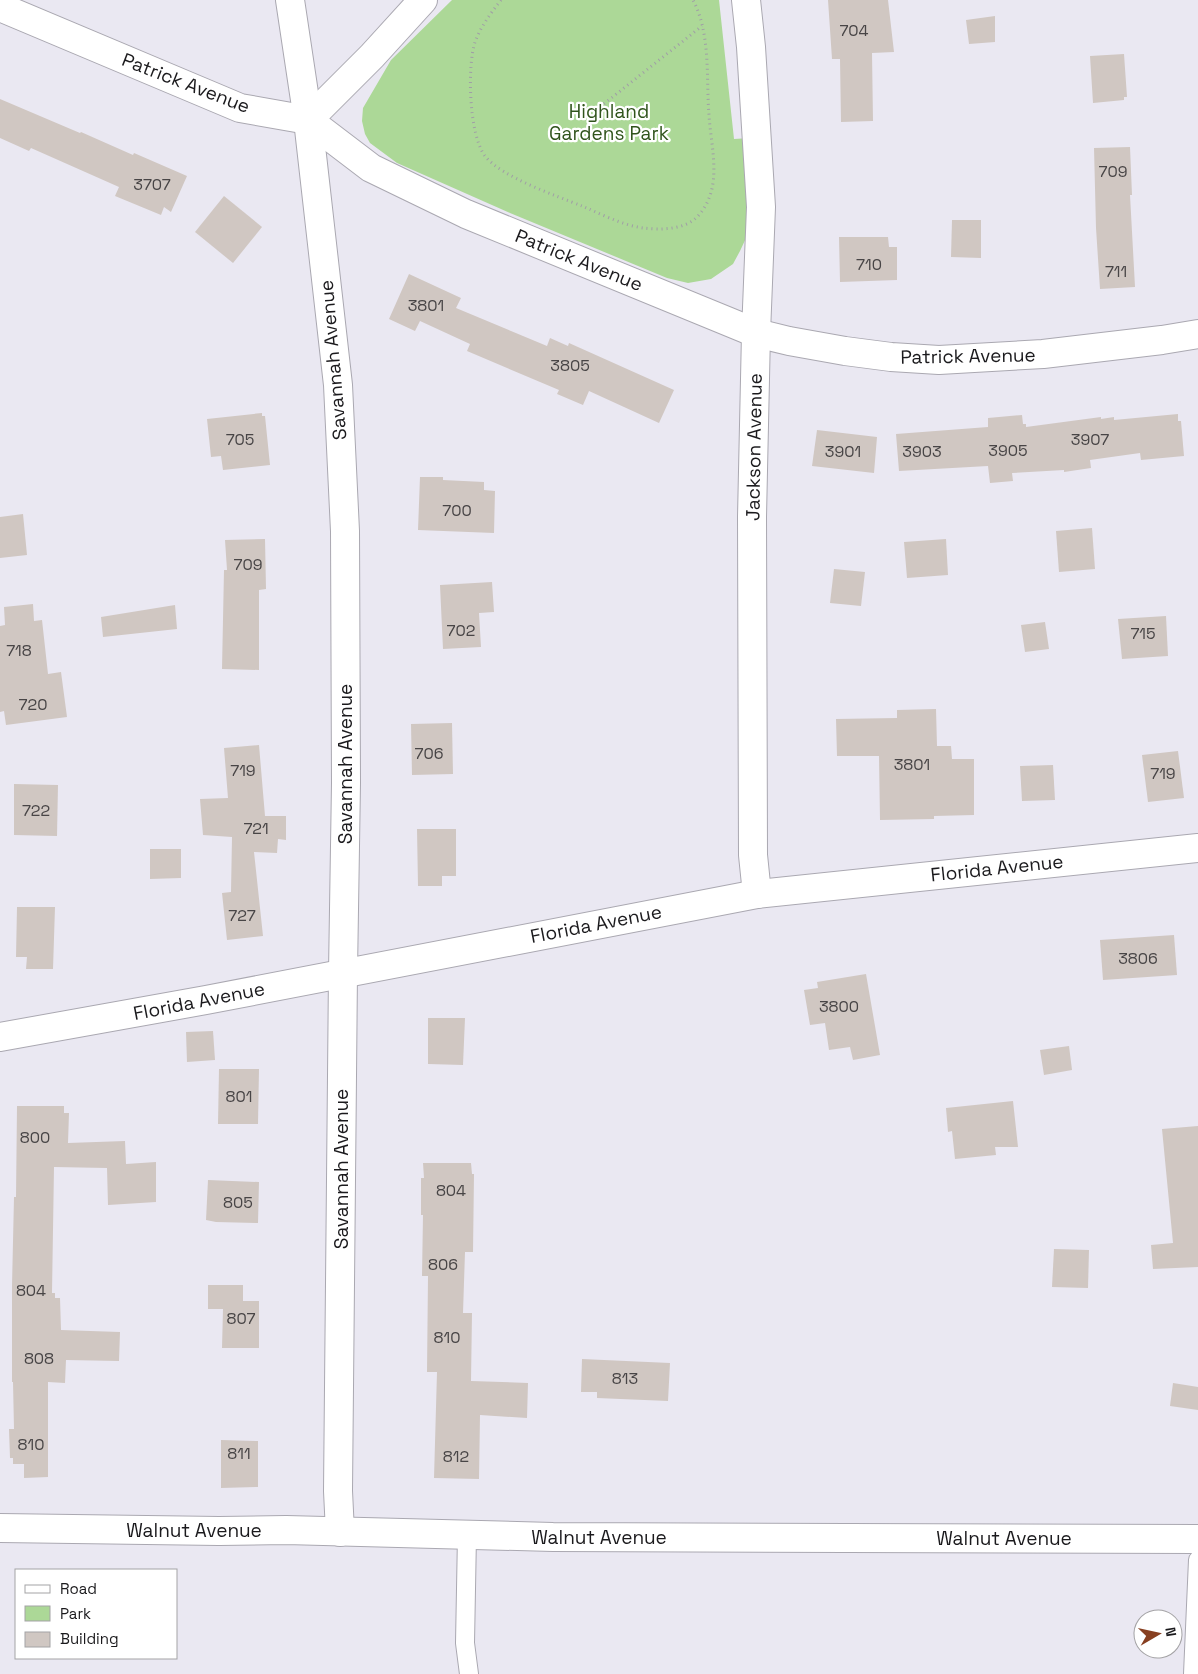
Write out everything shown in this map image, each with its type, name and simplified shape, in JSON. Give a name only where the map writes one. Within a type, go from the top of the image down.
[{"type":"street","name":"Savannah Avenue","points":[[290,0],[308,120],[338,385],[345,521],[346,783],[338,1481],[340,1532]]},
{"type":"street","points":[[308,120],[372,56],[423,0]]},
{"type":"street","name":"Jackson Avenue","points":[[746,0],[751,47],[761,207],[752,517],[752,806],[753,855],[757,894]]},
{"type":"street","name":"Patrick Avenue","points":[[0,6],[240,108],[308,120],[371,168],[466,214],[756,332],[789,342],[891,357],[939,360],[1043,354],[1198,334]]},
{"type":"street","name":"Florida Avenue","points":[[0,1037],[206,1000],[343,972],[757,894],[1198,848]]},
{"type":"street","name":"Walnut Avenue","points":[[0,1528],[340,1532],[553,1537],[1198,1539]]},
{"type":"lane","points":[[467,1535],[465,1644],[469,1674]]},
{"type":"lane","points":[[1193,1674],[1198,1560]]},
{"type":"path","points":[[501,0],[480,32],[470,64],[470,90],[474,124],[486,157],[515,178],[532,186],[609,218],[640,228],[670,228],[689,222],[702,210],[711,192],[715,178],[706,57],[700,14],[693,0]]},
{"type":"path","points":[[600,107],[702,26]]},
{"type":"green space","name":"Highland Gardens Park","points":[[452,0],[719,0],[734,139],[750,138],[747,236],[733,264],[711,279],[688,283],[667,278],[510,213],[397,163],[370,143],[365,134],[362,121],[363,108],[391,60]]},
{"type":"building","points":[[828,0],[888,0],[894,52],[872,53],[873,121],[841,122],[840,59],[832,59]]},
{"type":"building","points":[[995,16],[995,42],[969,44],[966,20]]},
{"type":"building","points":[[1124,54],[1127,97],[1124,97],[1124,100],[1093,103],[1090,56]]},
{"type":"building","points":[[0,99],[187,176],[171,212],[164,207],[161,215],[115,196],[119,187],[31,148],[29,151],[0,138]]},
{"type":"building","points":[[1130,147],[1132,195],[1130,195],[1135,287],[1100,289],[1094,148]]},
{"type":"building","points":[[224,196],[262,227],[233,263],[195,232]]},
{"type":"building","points":[[952,220],[981,220],[981,258],[951,257]]},
{"type":"building","points":[[839,237],[888,237],[889,247],[897,247],[897,280],[840,282]]},
{"type":"building","points":[[409,274],[461,298],[456,308],[547,346],[550,338],[568,346],[569,343],[674,390],[659,423],[589,391],[583,405],[557,394],[559,390],[467,351],[470,344],[420,321],[415,331],[389,319]]},
{"type":"building","points":[[262,413],[262,416],[265,416],[270,465],[223,470],[221,456],[211,457],[207,419]]},
{"type":"building","points":[[1178,414],[1178,421],[1181,421],[1184,456],[1141,460],[1140,453],[1090,460],[1091,468],[1064,472],[1064,470],[1012,473],[1013,481],[990,483],[988,466],[899,471],[896,434],[988,427],[988,418],[1022,415],[1023,424],[1026,424],[1026,427],[1101,417],[1101,419],[1114,417],[1114,420]]},
{"type":"building","points":[[817,430],[877,437],[874,473],[812,466]]},
{"type":"building","points":[[420,477],[443,477],[443,480],[484,482],[484,490],[495,491],[494,533],[418,530]]},
{"type":"building","points":[[23,514],[27,555],[0,558],[0,517]]},
{"type":"building","points":[[1092,528],[1095,569],[1059,572],[1056,531]]},
{"type":"building","points":[[265,539],[266,589],[259,590],[259,670],[222,669],[224,570],[227,570],[225,540]]},
{"type":"building","points":[[946,539],[948,575],[907,578],[904,542]]},
{"type":"building","points":[[834,569],[865,572],[861,606],[830,603]]},
{"type":"building","points":[[492,582],[494,612],[479,613],[481,647],[443,649],[440,585]]},
{"type":"building","points":[[33,604],[34,621],[42,620],[48,674],[61,672],[67,717],[6,725],[4,711],[0,712],[0,626],[5,625],[4,607]]},
{"type":"building","points":[[175,605],[177,629],[103,637],[101,617]]},
{"type":"building","points":[[1166,616],[1168,656],[1122,659],[1118,619]]},
{"type":"building","points":[[1045,622],[1049,649],[1025,652],[1021,625]]},
{"type":"building","points":[[936,709],[937,746],[951,746],[952,759],[974,759],[974,815],[934,816],[934,819],[880,820],[879,756],[837,756],[836,719],[897,718],[897,710]]},
{"type":"building","points":[[452,723],[453,774],[412,775],[411,724]]},
{"type":"building","points":[[259,745],[265,816],[286,816],[286,840],[278,839],[277,853],[254,852],[263,936],[227,940],[222,893],[231,892],[232,837],[203,835],[200,799],[228,798],[224,748]]},
{"type":"building","points":[[1178,751],[1184,798],[1148,802],[1142,755]]},
{"type":"building","points":[[1053,765],[1055,800],[1022,801],[1020,766]]},
{"type":"building","points":[[14,784],[58,785],[57,836],[14,835]]},
{"type":"building","points":[[417,829],[456,829],[456,876],[442,876],[442,886],[418,886]]},
{"type":"building","points":[[150,849],[181,849],[181,878],[150,879]]},
{"type":"building","points":[[17,907],[55,907],[53,969],[26,969],[27,957],[16,957]]},
{"type":"building","points":[[1174,935],[1177,975],[1103,980],[1100,940]]},
{"type":"building","points":[[866,974],[880,1055],[853,1060],[850,1047],[829,1050],[825,1023],[810,1025],[804,990],[818,988],[817,982]]},
{"type":"building","points":[[428,1018],[465,1018],[463,1065],[428,1064]]},
{"type":"building","points":[[213,1031],[215,1060],[187,1062],[186,1032]]},
{"type":"building","points":[[1069,1046],[1072,1070],[1044,1075],[1040,1050]]},
{"type":"building","points":[[219,1069],[259,1069],[258,1124],[218,1124]]},
{"type":"building","points":[[1013,1101],[1018,1147],[995,1147],[996,1155],[955,1159],[952,1131],[948,1132],[946,1108]]},
{"type":"building","points":[[17,1106],[64,1106],[64,1113],[69,1113],[68,1143],[125,1141],[126,1164],[156,1162],[156,1202],[108,1205],[107,1168],[54,1167],[52,1293],[55,1293],[55,1298],[60,1298],[61,1330],[120,1332],[119,1361],[66,1360],[65,1383],[48,1382],[48,1477],[24,1478],[24,1464],[13,1464],[13,1458],[10,1458],[9,1429],[14,1429],[12,1286],[14,1197],[16,1197]]},
{"type":"building","points":[[1198,1126],[1198,1267],[1153,1269],[1151,1245],[1173,1243],[1162,1129]]},
{"type":"building","points":[[423,1163],[471,1163],[472,1174],[474,1174],[473,1252],[465,1252],[463,1313],[472,1313],[471,1381],[528,1383],[527,1418],[480,1415],[479,1479],[434,1478],[437,1372],[427,1372],[428,1276],[422,1276],[423,1215],[421,1215],[421,1178],[424,1178]]},
{"type":"building","points":[[208,1180],[259,1182],[258,1223],[206,1220]]},
{"type":"building","points":[[1054,1249],[1089,1250],[1088,1288],[1052,1287]]},
{"type":"building","points":[[208,1285],[243,1285],[243,1301],[259,1301],[259,1348],[222,1348],[223,1309],[208,1309]]},
{"type":"building","points":[[582,1359],[670,1363],[668,1401],[597,1398],[597,1392],[581,1392]]},
{"type":"building","points":[[1173,1383],[1198,1387],[1198,1410],[1170,1406]]},
{"type":"building","points":[[221,1440],[258,1441],[258,1487],[221,1488]]}]
